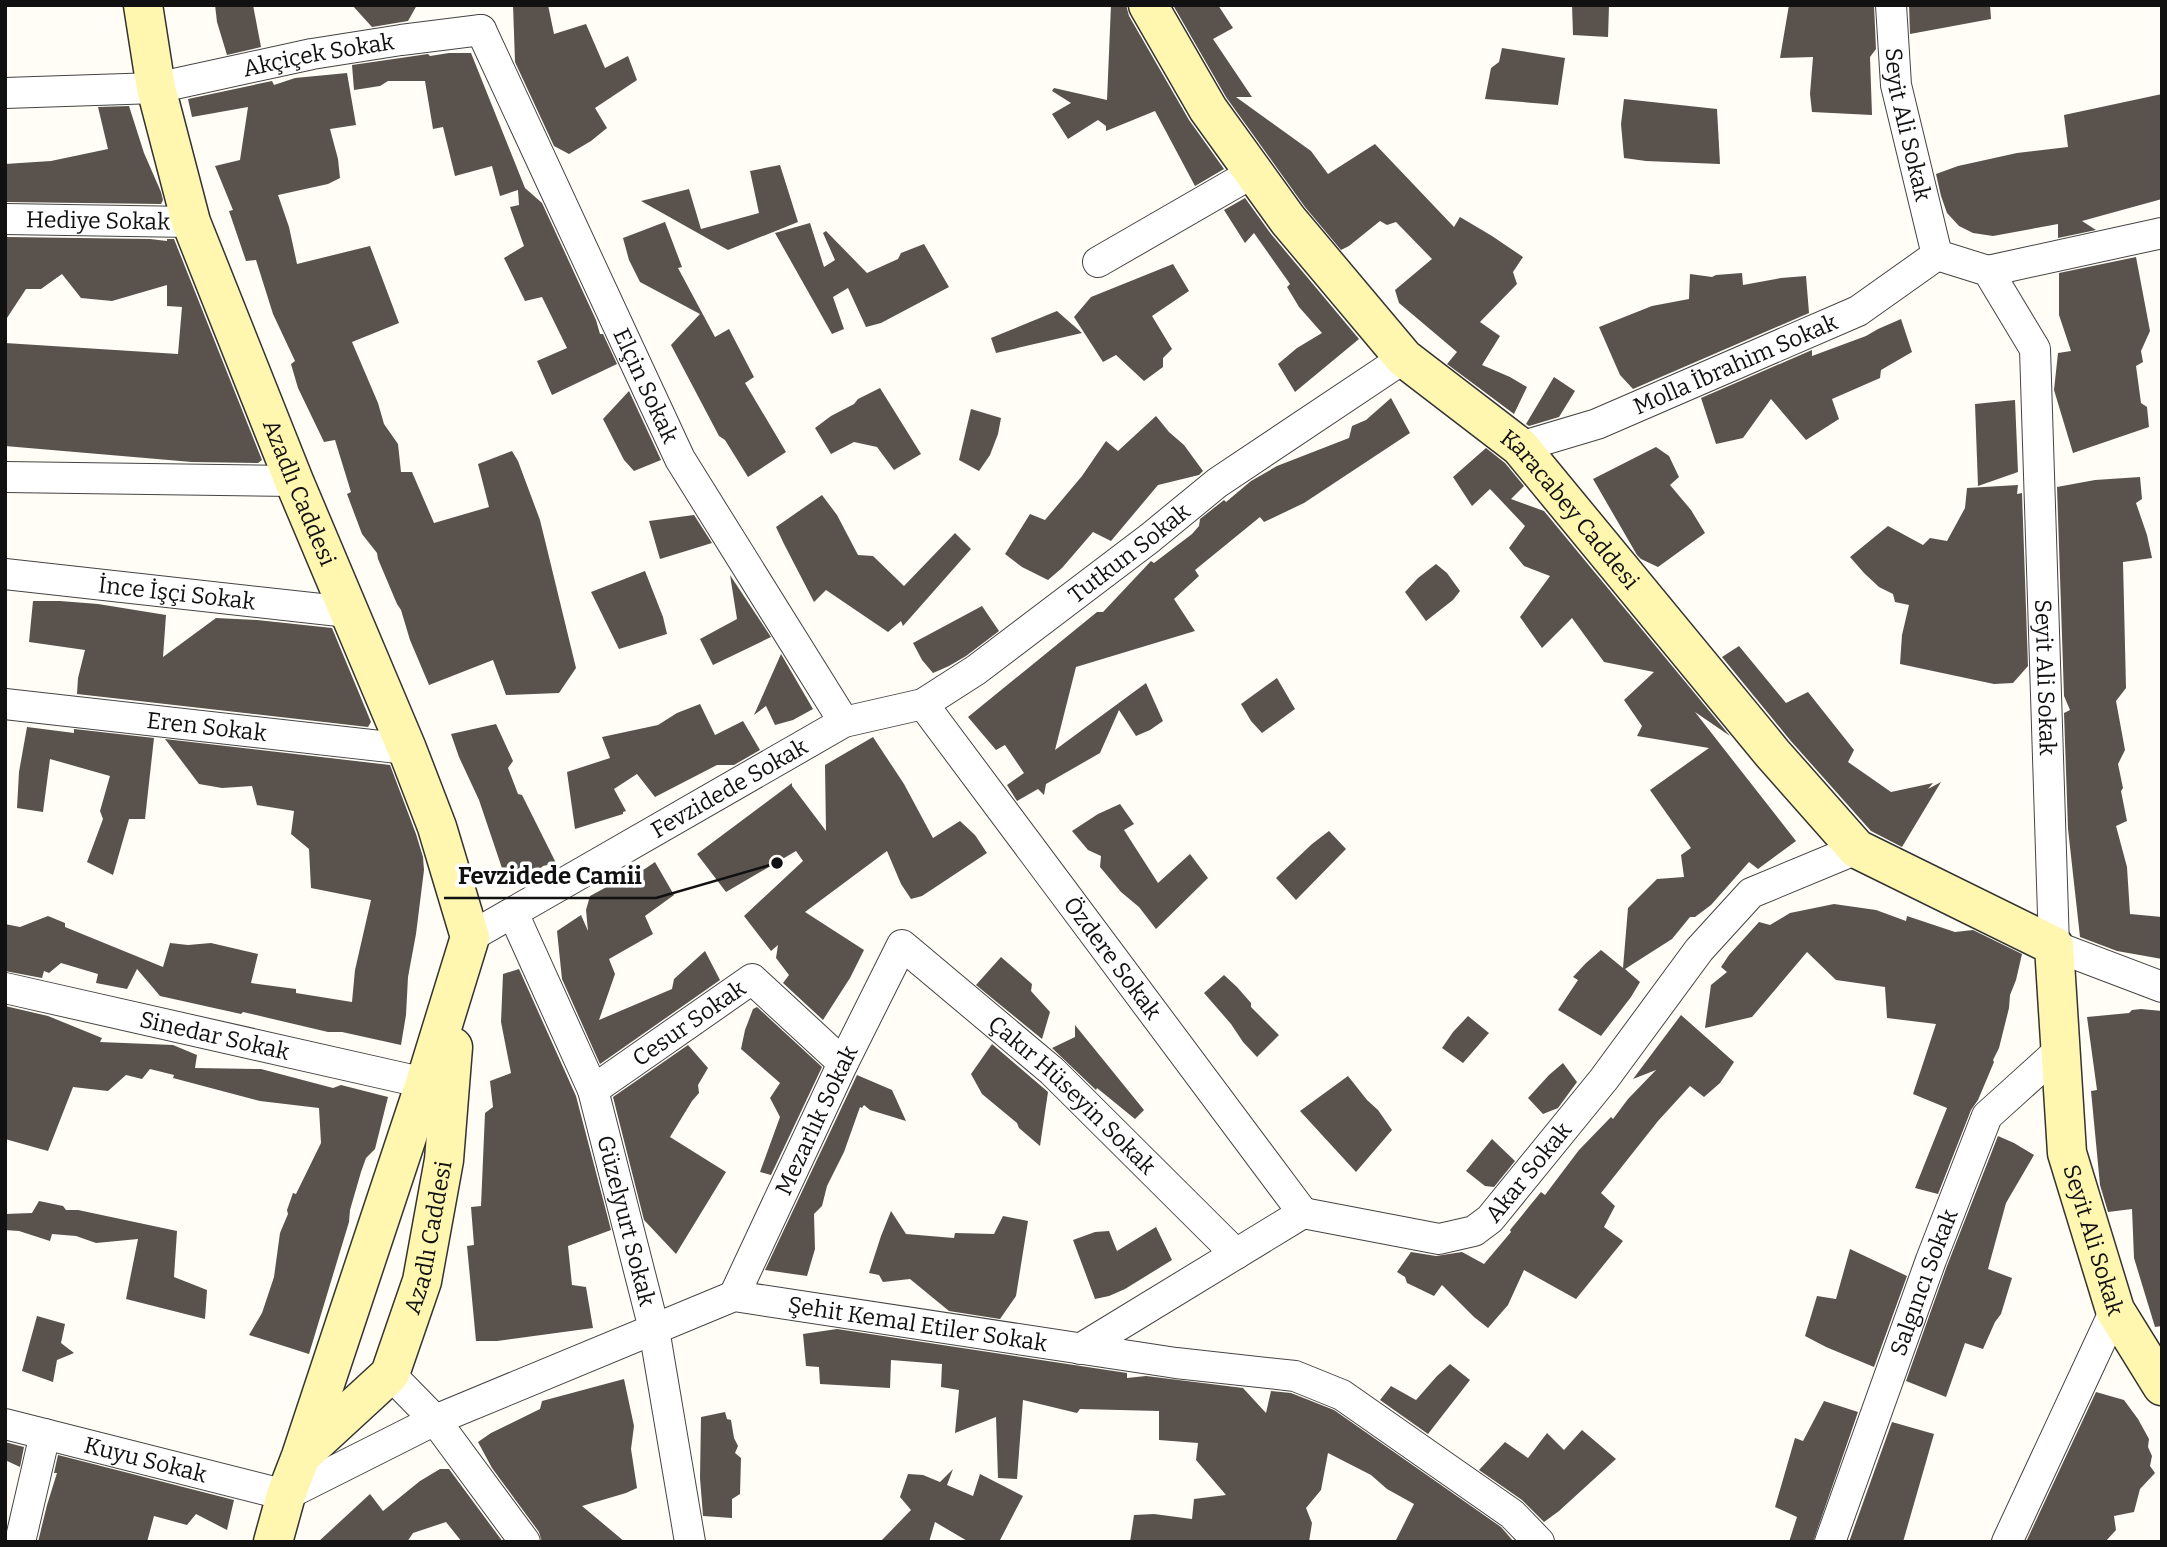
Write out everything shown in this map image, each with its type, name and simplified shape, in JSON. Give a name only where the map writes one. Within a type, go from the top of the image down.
[{"type":"street","name":"Azadlı Caddesi","points":[[143,5],[156,88],[191,222],[293,481],[407,749],[437,827],[470,937],[425,1083],[301,1456],[282,1526]]},
{"type":"street","name":"Karacabey Caddesi","points":[[1148,5],[1208,109],[1288,220],[1404,358],[1520,447],[1773,754],[1857,849],[2054,946]]},
{"type":"street","name":"Seyit Ali Sokak","points":[[1891,5],[1896,85],[1937,255]]},
{"type":"street","name":"Akçiçek Sokak","points":[[5,93],[156,88],[312,54],[401,40],[483,18]]},
{"type":"street","name":"Elçin Sokak","points":[[483,18],[680,459],[844,722]]},
{"type":"street","points":[[1098,262],[1254,172]]},
{"type":"street","name":"Hediye Sokak","points":[[5,219],[191,222]]},
{"type":"street","points":[[1937,255],[1988,271],[2162,233]]},
{"type":"street","name":"Molla İbrahim Sokak","points":[[1520,447],[1597,424],[1858,310],[1937,255]]},
{"type":"street","name":"Seyit Ali Sokak","points":[[1988,271],[2035,349],[2054,946],[2067,1153],[2115,1310],[2162,1386]]},
{"type":"street","name":"Tutkun Sokak","points":[[844,722],[923,704],[976,670],[1150,538],[1217,483],[1404,358]]},
{"type":"street","points":[[5,477],[293,481]]},
{"type":"street","name":"İnce İşçi Sokak","points":[[5,574],[348,611]]},
{"type":"street","name":"Eren Sokak","points":[[5,704],[407,749]]},
{"type":"street","name":"Özdere Sokak","points":[[923,704],[1303,1213]]},
{"type":"street","name":"Fevzidede Sokak","points":[[470,937],[844,722]]},
{"type":"street","name":"Akar Sokak","points":[[1303,1213],[1439,1239],[1474,1231],[1490,1219],[1604,1079],[1699,950],[1751,893],[1857,849]]},
{"type":"street","name":"Güzelyurt Sokak","points":[[513,913],[593,1090],[654,1329],[690,1542]]},
{"type":"street","name":"Mezarlık Sokak","points":[[734,1296],[843,1063],[902,945]]},
{"type":"street","name":"Çakır Hüseyin Sokak","points":[[902,945],[1052,1071],[1236,1254]]},
{"type":"street","points":[[2054,946],[2162,987]]},
{"type":"street","name":"Azadlı Caddesi","points":[[301,1456],[390,1374],[422,1281],[444,1160],[458,974]]},
{"type":"street","name":"Cesur Sokak","points":[[593,1090],[752,979],[843,1063]]},
{"type":"street","name":"Sinedar Sokak","points":[[5,988],[425,1083]]},
{"type":"street","name":"Salgıncı Sokak","points":[[1830,1542],[1931,1260],[1987,1116],[2060,1050]]},
{"type":"street","points":[[1080,1349],[1303,1213]]},
{"type":"street","points":[[282,1526],[435,1420],[734,1296]]},
{"type":"street","name":"Şehit Kemal Etiler Sokak","points":[[734,1296],[1176,1363],[1295,1376],[1342,1395],[1512,1514],[1539,1542]]},
{"type":"street","points":[[2007,1542],[2115,1310]]},
{"type":"street","points":[[390,1374],[435,1420],[525,1542]]},
{"type":"street","name":"Kuyu Sokak","points":[[5,1424],[45,1434],[282,1526]]},
{"type":"street","points":[[20,1542],[45,1434]]},
{"type":"building","points":[[215,5],[253,5],[261,47],[227,55]]},
{"type":"building","points":[[352,5],[417,5],[408,21],[372,27]]},
{"type":"building","points":[[513,5],[548,5],[554,34],[586,24],[605,68],[628,56],[637,80],[595,108],[607,128],[569,154],[554,146],[515,62]]},
{"type":"building","points":[[1111,5],[1126,5],[1129,16],[1189,120],[1224,169],[1195,186],[1155,111],[1106,131],[1106,126],[1098,120],[1068,139],[1052,114],[1071,103],[1052,91],[1054,88],[1107,100]]},
{"type":"building","points":[[1173,5],[1218,5],[1233,28],[1213,39],[1252,97],[1236,97],[1311,151],[1328,174],[1375,144],[1454,227],[1460,217],[1523,257],[1513,272],[1517,284],[1480,322],[1500,336],[1482,365],[1527,387],[1514,414],[1447,364],[1457,352],[1399,303],[1395,290],[1432,259],[1396,222],[1387,225],[1380,221],[1341,250],[1305,207],[1226,97]]},
{"type":"building","points":[[1572,5],[1609,5],[1608,37],[1573,35]]},
{"type":"building","points":[[1789,5],[1874,5],[1876,49],[1870,57],[1872,115],[1812,112],[1810,94],[1813,57],[1780,58]]},
{"type":"building","points":[[1909,5],[1990,5],[1991,19],[1910,34]]},
{"type":"building","points":[[1502,48],[1565,58],[1558,105],[1485,99],[1491,68],[1499,62]]},
{"type":"building","points":[[449,53],[471,53],[525,188],[542,203],[600,334],[603,334],[617,364],[552,395],[537,361],[567,348],[542,297],[525,301],[504,258],[524,246],[510,207],[519,205],[518,190],[500,196],[492,166],[455,176],[443,127],[433,129],[425,81],[388,81],[380,86],[354,90],[352,65]]},
{"type":"building","points":[[347,73],[356,125],[330,129],[340,178],[328,184],[278,195],[289,227],[297,264],[370,246],[399,323],[352,342],[384,424],[398,444],[401,472],[412,472],[434,523],[489,507],[478,464],[512,451],[540,520],[576,668],[559,693],[506,695],[493,660],[429,685],[377,553],[362,534],[347,494],[351,492],[335,440],[324,442],[298,388],[291,364],[295,361],[273,314],[256,260],[246,261],[229,211],[233,210],[215,166],[240,160],[248,107],[192,117],[188,99],[272,81],[274,85],[295,78]]},
{"type":"building","points":[[2162,94],[2162,199],[2082,221],[2096,230],[2058,238],[2058,224],[1993,236],[1973,233],[1959,226],[1947,213],[1936,174],[1958,166],[2017,153],[2068,147],[2064,115]]},
{"type":"building","points":[[1624,99],[1717,109],[1720,164],[1624,158],[1621,124]]},
{"type":"building","points":[[129,106],[144,153],[161,192],[161,204],[5,202],[5,164],[51,161],[108,149],[98,107]]},
{"type":"building","points":[[780,165],[798,222],[728,250],[641,201],[689,189],[701,229],[759,213],[750,171]]},
{"type":"building","points":[[1245,198],[1271,234],[1359,339],[1295,392],[1278,364],[1297,348],[1322,333],[1299,307],[1287,287],[1290,284],[1254,233],[1245,243],[1224,210]]},
{"type":"building","points":[[665,222],[682,267],[678,268],[715,337],[729,329],[754,377],[745,383],[786,452],[748,477],[725,440],[719,436],[671,345],[700,314],[640,282],[629,260],[623,238]]},
{"type":"building","points":[[810,223],[824,267],[835,260],[823,233],[826,231],[867,273],[898,259],[901,253],[924,244],[949,287],[881,323],[866,327],[848,288],[833,297],[844,329],[832,334],[775,233]]},
{"type":"building","points":[[7,237],[174,239],[262,460],[258,463],[192,462],[5,446],[5,343],[178,354],[182,307],[167,306],[167,285],[112,301],[81,298],[62,274],[41,289],[26,289],[5,321]]},
{"type":"building","points":[[2136,257],[2150,331],[2141,351],[2143,362],[2136,366],[2141,403],[2147,407],[2149,427],[2073,453],[2054,390],[2058,353],[2071,351],[2059,315],[2059,273]]},
{"type":"building","points":[[1173,264],[1189,291],[1152,316],[1172,349],[1163,358],[1163,367],[1144,381],[1116,355],[1103,362],[1074,317],[1091,297]]},
{"type":"building","points":[[1742,273],[1743,285],[1806,276],[1809,313],[1633,389],[1620,375],[1599,327],[1652,306],[1689,299],[1690,274],[1712,277]]},
{"type":"building","points":[[1057,311],[1082,333],[996,353],[991,338]]},
{"type":"building","points":[[1901,319],[1912,352],[1881,370],[1880,378],[1832,399],[1839,419],[1806,440],[1771,399],[1743,438],[1716,444],[1701,398],[1812,350],[1812,356],[1866,336]]},
{"type":"building","points":[[1554,377],[1575,391],[1559,417],[1529,426],[1526,424]]},
{"type":"building","points":[[880,388],[921,454],[894,470],[877,447],[854,442],[831,454],[815,428],[858,399]]},
{"type":"building","points":[[629,391],[661,460],[634,471],[624,460],[603,419]]},
{"type":"building","points":[[1391,398],[1410,433],[1304,503],[1264,522],[1260,517],[1195,570],[1199,576],[1174,599],[1195,631],[1076,667],[1055,750],[1146,683],[1163,721],[1136,736],[1119,710],[1100,753],[1046,784],[1044,795],[1038,789],[1017,801],[1007,785],[1024,773],[1005,745],[996,750],[968,717],[1097,612],[1103,612],[1151,561],[1154,563],[1192,534],[1199,526],[1200,519],[1224,500],[1226,502],[1251,481],[1277,466],[1349,438],[1352,426],[1366,420]]},
{"type":"building","points":[[2015,400],[2018,472],[1978,486],[1975,404]]},
{"type":"building","points":[[971,409],[1001,418],[990,455],[979,471],[959,460]]},
{"type":"building","points":[[1156,416],[1184,445],[1203,471],[1199,475],[1158,485],[1111,541],[1093,532],[1048,580],[1022,567],[1005,554],[1030,514],[1045,520],[1082,476],[1106,441],[1118,451]]},
{"type":"building","points":[[1656,447],[1669,456],[1679,477],[1670,485],[1691,510],[1705,533],[1658,567],[1637,555],[1593,479]]},
{"type":"building","points":[[1486,448],[1505,463],[1524,486],[1511,499],[1544,511],[1730,736],[1695,712],[1796,841],[1758,869],[1749,862],[1711,905],[1695,917],[1690,917],[1672,939],[1625,969],[1640,982],[1601,1036],[1558,1010],[1578,980],[1573,977],[1601,950],[1623,968],[1628,908],[1657,879],[1684,877],[1681,855],[1691,848],[1650,790],[1709,748],[1637,736],[1642,726],[1624,700],[1654,672],[1604,662],[1572,618],[1542,648],[1520,617],[1550,576],[1524,566],[1509,548],[1525,526],[1490,489],[1472,506],[1453,477]]},
{"type":"building","points":[[2140,477],[2142,499],[2136,503],[2152,558],[2123,562],[2126,688],[2116,701],[2125,750],[2118,764],[2127,821],[2116,826],[2127,867],[2130,914],[2162,917],[2162,959],[2117,951],[2080,937],[2068,829],[2064,713],[2070,710],[2064,696],[2057,487],[2095,480]]},
{"type":"building","points":[[2018,485],[2017,494],[2022,493],[2028,666],[2013,683],[1994,684],[1900,664],[1902,635],[1909,605],[1895,602],[1893,594],[1879,587],[1850,557],[1888,526],[1923,545],[1930,538],[1947,541],[1965,508],[1967,488]]},
{"type":"building","points":[[822,495],[837,515],[858,555],[873,556],[904,586],[955,533],[971,549],[903,626],[901,621],[888,632],[826,590],[814,602],[784,544],[776,527]]},
{"type":"building","points":[[694,515],[712,543],[660,559],[649,521]]},
{"type":"building","points":[[1436,564],[1447,573],[1460,591],[1453,600],[1426,621],[1405,592]]},
{"type":"building","points":[[645,571],[667,634],[619,649],[591,592]]},
{"type":"building","points":[[730,575],[771,637],[713,665],[700,639],[737,619]]},
{"type":"building","points":[[33,601],[98,604],[166,615],[163,657],[216,618],[332,628],[371,722],[368,727],[77,694],[85,650],[29,642]]},
{"type":"building","points":[[982,606],[999,631],[966,656],[933,673],[913,643]]},
{"type":"building","points":[[1739,646],[1786,703],[1808,692],[1854,750],[1848,762],[1891,792],[1933,783],[1928,789],[1941,782],[1902,847],[1871,831],[1790,740],[1722,657]]},
{"type":"building","points":[[781,654],[813,709],[793,720],[775,725],[766,706],[754,715]]},
{"type":"building","points":[[1277,678],[1295,709],[1262,733],[1241,704]]},
{"type":"building","points":[[700,704],[715,735],[743,721],[760,750],[734,765],[717,765],[655,797],[637,774],[614,789],[626,811],[623,814],[575,829],[567,772],[610,758],[602,737],[658,725],[677,713]]},
{"type":"building","points":[[496,724],[513,761],[508,768],[518,794],[522,795],[556,863],[543,866],[535,873],[506,880],[479,800],[451,734]]},
{"type":"building","points":[[27,727],[154,738],[145,819],[129,819],[113,875],[87,862],[103,819],[100,811],[110,776],[50,759],[43,812],[17,808],[19,772]]},
{"type":"building","points":[[873,737],[904,784],[933,838],[960,821],[975,835],[987,853],[922,896],[911,899],[901,884],[887,851],[805,912],[864,950],[823,1020],[783,983],[789,975],[776,958],[778,945],[771,951],[744,916],[803,861],[796,851],[726,892],[697,854],[792,783],[826,831],[825,765]]},
{"type":"building","points":[[165,739],[390,765],[416,834],[424,870],[401,1045],[160,996],[137,969],[127,989],[96,983],[98,974],[61,963],[49,973],[44,971],[42,978],[5,971],[5,924],[20,927],[48,916],[65,923],[65,927],[163,967],[170,943],[211,943],[258,954],[251,983],[296,989],[296,993],[352,1002],[355,970],[371,900],[311,888],[309,849],[291,834],[294,811],[257,805],[252,786],[222,788],[199,784]]},
{"type":"building","points":[[1120,804],[1134,824],[1124,830],[1158,883],[1190,854],[1208,878],[1156,929],[1139,907],[1121,892],[1100,867],[1101,856],[1088,850],[1072,831]]},
{"type":"building","points":[[1329,831],[1346,849],[1296,900],[1276,878]]},
{"type":"building","points":[[655,862],[674,895],[645,916],[653,934],[609,959],[615,974],[599,1020],[672,989],[674,979],[705,951],[720,980],[600,1064],[562,979],[557,931],[581,915],[588,931],[586,910],[590,896],[625,877],[627,881]]},
{"type":"building","points":[[1834,904],[1876,910],[1906,921],[1907,916],[1955,932],[1973,930],[2022,954],[1999,1048],[1938,1194],[1915,1188],[1947,1108],[1913,1094],[1936,1024],[1887,1018],[1885,987],[1836,980],[1807,952],[1752,1017],[1705,1028],[1711,985],[1727,972],[1721,967],[1759,922],[1770,925],[1790,913]]},
{"type":"building","points":[[1001,957],[1032,984],[1031,991],[1050,1012],[1042,1039],[976,985]]},
{"type":"building","points":[[519,969],[576,1096],[611,1230],[568,1246],[572,1285],[586,1287],[593,1328],[497,1341],[476,1341],[467,1246],[474,1245],[471,1207],[481,1206],[485,1113],[493,1107],[490,1081],[511,1073],[501,1022],[503,974]]},
{"type":"building","points":[[1224,975],[1279,1035],[1257,1057],[1204,993]]},
{"type":"building","points":[[5,1006],[48,1016],[102,1038],[100,1042],[173,1045],[197,1055],[195,1068],[261,1069],[333,1088],[341,1085],[388,1097],[375,1149],[366,1158],[361,1172],[349,1222],[309,1354],[249,1335],[262,1313],[274,1277],[280,1233],[293,1193],[296,1194],[321,1143],[319,1108],[260,1101],[173,1078],[174,1075],[150,1069],[142,1079],[126,1075],[108,1091],[73,1087],[48,1151],[5,1139]]},
{"type":"building","points":[[757,1007],[822,1067],[771,1175],[760,1172],[780,1117],[770,1098],[780,1083],[741,1049],[753,1009]]},
{"type":"building","points":[[2141,1009],[2162,1011],[2162,1326],[2155,1327],[2134,1258],[2132,1209],[2108,1212],[2100,1185],[2091,1091],[2097,1090],[2087,1017],[2129,1013]]},
{"type":"building","points":[[1681,1015],[1734,1062],[1720,1083],[1704,1097],[1690,1086],[1658,1121],[1601,1193],[1615,1206],[1604,1227],[1623,1241],[1576,1299],[1524,1270],[1508,1305],[1488,1328],[1442,1285],[1434,1296],[1407,1283],[1405,1277],[1397,1272],[1411,1252],[1436,1256],[1462,1252],[1484,1264],[1541,1192],[1545,1195],[1579,1150],[1611,1117],[1613,1119],[1656,1070],[1633,1079]]},
{"type":"building","points":[[1468,1016],[1489,1033],[1463,1063],[1442,1048]]},
{"type":"building","points":[[1075,1025],[1144,1110],[1135,1119],[1097,1088],[1096,1090],[1052,1048],[1075,1037]]},
{"type":"building","points":[[992,1044],[1048,1092],[1040,1146],[982,1094],[971,1074]]},
{"type":"building","points":[[688,1045],[708,1068],[698,1085],[699,1093],[670,1137],[726,1172],[676,1254],[644,1220],[613,1097]]},
{"type":"building","points":[[1563,1063],[1577,1082],[1558,1108],[1543,1114],[1528,1098]]},
{"type":"building","points":[[857,1075],[892,1090],[906,1121],[870,1110],[864,1105],[860,1107],[844,1152],[827,1186],[822,1206],[814,1214],[815,1249],[807,1276],[765,1270]]},
{"type":"building","points":[[1348,1076],[1392,1130],[1356,1172],[1300,1111]]},
{"type":"building","points":[[1998,1136],[2034,1155],[2006,1203],[1988,1269],[2012,1278],[2001,1314],[1983,1349],[1965,1343],[1946,1397],[1906,1381]]},
{"type":"building","points":[[1492,1139],[1515,1161],[1494,1187],[1485,1186],[1466,1171]]},
{"type":"building","points":[[39,1201],[63,1206],[66,1210],[78,1210],[177,1231],[174,1277],[207,1290],[205,1319],[126,1299],[138,1239],[96,1243],[76,1236],[52,1234],[50,1241],[19,1231],[5,1230],[5,1214],[32,1213]]},
{"type":"building","points":[[891,1211],[906,1234],[954,1238],[955,1233],[994,1234],[1003,1216],[1028,1221],[1016,1296],[1000,1319],[949,1311],[910,1279],[883,1282],[879,1275],[869,1273]]},
{"type":"building","points":[[1156,1227],[1172,1260],[1125,1289],[1095,1299],[1073,1240],[1095,1232],[1109,1231],[1117,1251]]},
{"type":"building","points":[[1850,1249],[1907,1276],[1874,1367],[1805,1336],[1817,1296],[1836,1299]]},
{"type":"building","points":[[37,1316],[65,1324],[61,1343],[74,1353],[57,1360],[53,1382],[22,1371]]},
{"type":"building","points":[[837,1329],[1127,1373],[1127,1378],[1146,1376],[1243,1388],[1266,1413],[1271,1391],[1291,1393],[1334,1410],[1501,1527],[1514,1542],[1395,1542],[1414,1504],[1387,1489],[1371,1475],[1328,1453],[1321,1490],[1306,1508],[1312,1523],[1309,1542],[1130,1542],[1134,1515],[1154,1514],[1192,1519],[1194,1499],[1226,1495],[1196,1460],[1198,1443],[1159,1440],[1159,1411],[1080,1409],[1077,1413],[1023,1400],[1017,1479],[998,1478],[996,1417],[955,1433],[959,1390],[941,1387],[942,1364],[891,1360],[890,1388],[820,1384],[819,1367],[806,1366],[803,1334]]},
{"type":"building","points":[[1450,1364],[1470,1380],[1428,1434],[1380,1400],[1391,1386],[1416,1400]]},
{"type":"building","points":[[624,1379],[634,1426],[631,1449],[637,1488],[582,1506],[625,1542],[542,1542],[539,1532],[492,1468],[478,1442],[540,1409],[542,1401]]},
{"type":"building","points":[[2096,1392],[2124,1400],[2138,1419],[2149,1439],[2148,1447],[2152,1456],[2150,1466],[2155,1473],[2140,1489],[2134,1512],[2114,1516],[2116,1530],[2105,1542],[2026,1542]]},
{"type":"building","points":[[1824,1401],[1858,1412],[1813,1542],[1789,1542],[1797,1517],[1775,1507],[1795,1438],[1803,1441]]},
{"type":"building","points":[[725,1412],[727,1419],[731,1420],[738,1446],[735,1453],[741,1458],[740,1494],[732,1499],[732,1518],[703,1516],[700,1478],[701,1417]]},
{"type":"building","points":[[1892,1422],[1934,1434],[1903,1542],[1849,1542]]},
{"type":"building","points":[[1582,1430],[1616,1459],[1544,1522],[1522,1500],[1479,1470],[1505,1442],[1528,1458],[1547,1433],[1564,1450]]},
{"type":"building","points":[[5,1442],[24,1447],[20,1467],[5,1460]]},
{"type":"building","points":[[58,1455],[234,1500],[227,1530],[196,1514],[187,1525],[154,1516],[147,1542],[38,1542],[57,1473],[54,1473]]},
{"type":"building","points":[[440,1469],[449,1469],[503,1542],[462,1542],[446,1522],[413,1533],[407,1542],[318,1542],[370,1494],[383,1511],[420,1481]]},
{"type":"building","points":[[953,1469],[947,1485],[973,1496],[980,1474],[1023,1496],[999,1542],[969,1542],[935,1522],[929,1542],[880,1542],[911,1510],[900,1497],[908,1474],[923,1475],[940,1482]]},
{"type":"place","name":"Fevzidede Camii","points":[[777,863]]}]
